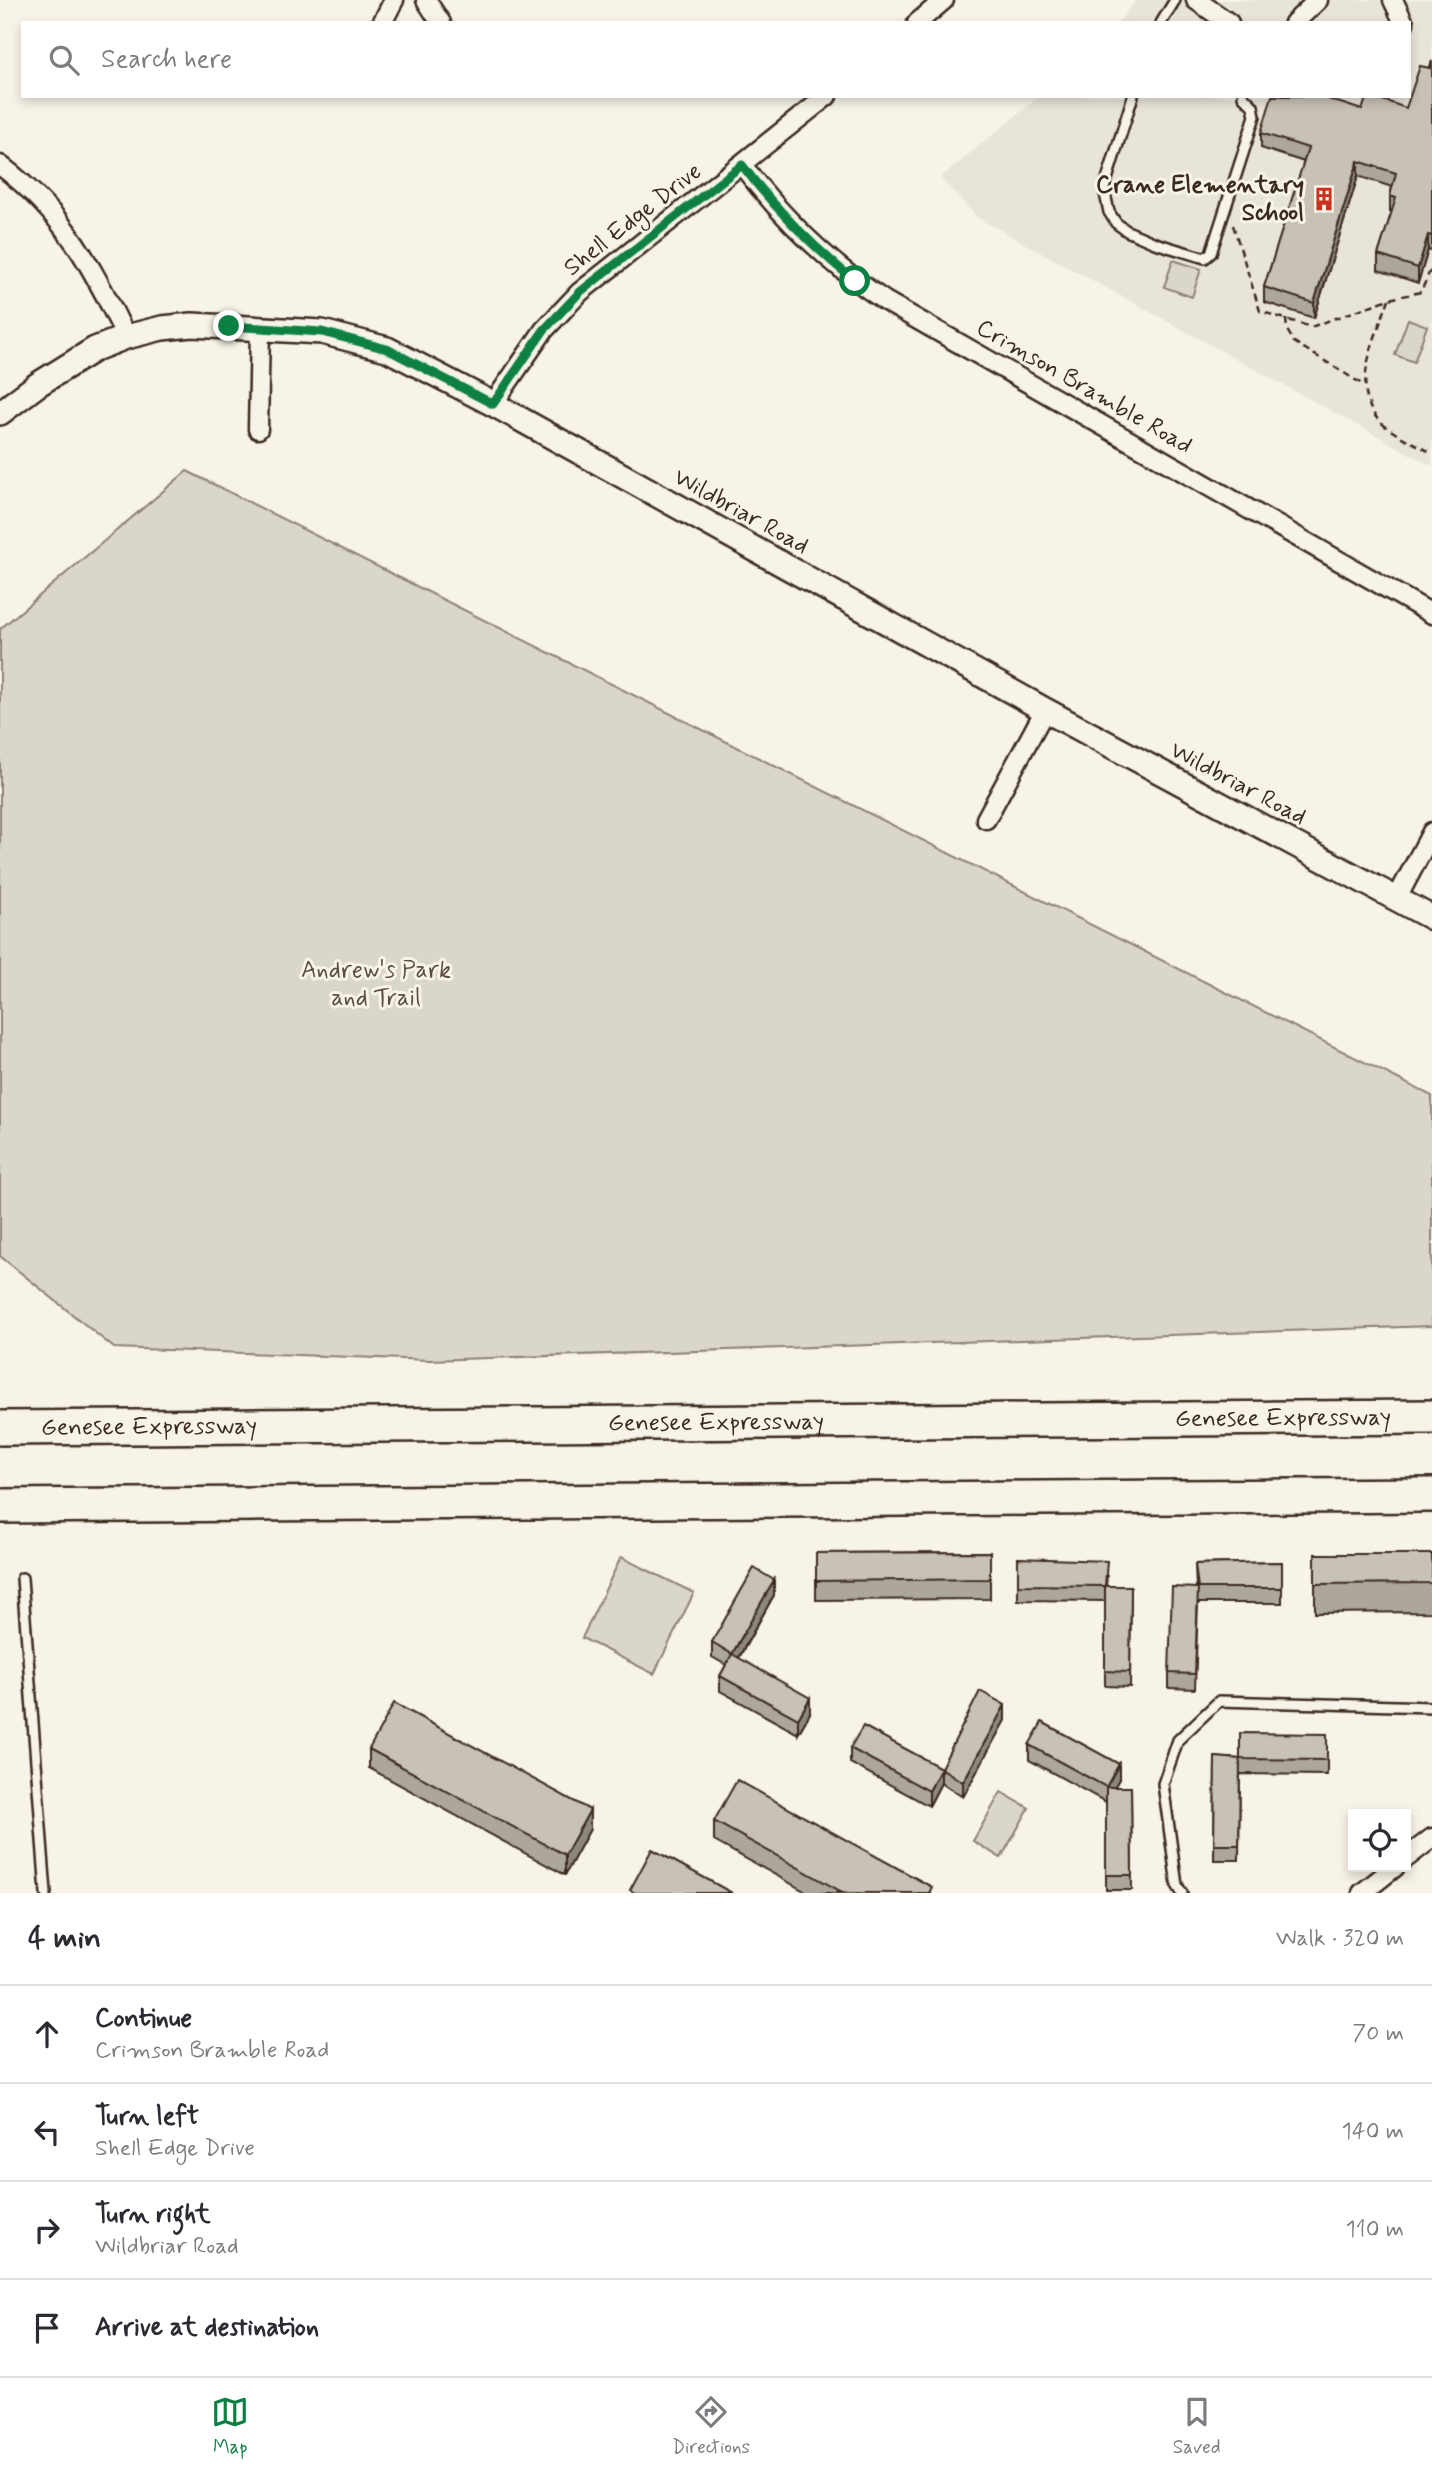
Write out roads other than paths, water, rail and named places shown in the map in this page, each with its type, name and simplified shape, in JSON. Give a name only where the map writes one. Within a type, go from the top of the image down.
[{"type":"highway","name":"Genesee Expressway","points":[[0,1428],[1432,1417]]},
{"type":"highway","points":[[0,1506],[1432,1495]]},
{"type":"street","points":[[383,21],[394,0]]},
{"type":"street","points":[[425,0],[440,21]]},
{"type":"street","points":[[919,21],[944,0]]},
{"type":"street","points":[[1196,0],[1226,21]]},
{"type":"street","points":[[1296,21],[1318,0]]},
{"type":"street","points":[[1393,0],[1403,21]]},
{"type":"street","name":"Shell Edge Drive","points":[[493,404],[544,330],[566,306],[825,98]]},
{"type":"street","points":[[0,165],[35,193],[66,228],[84,254],[127,337]]},
{"type":"street","name":"Crimson Bramble Road","points":[[742,165],[768,200],[794,228],[825,257],[885,301],[1432,614]]},
{"type":"street","name":"Wildbriar Road","points":[[0,413],[94,349],[162,328],[192,325],[322,332],[387,349],[493,404],[1045,710],[1432,918]]},
{"type":"street","points":[[258,429],[260,329]]},
{"type":"street","points":[[986,819],[1045,710]]},
{"type":"street","points":[[1397,898],[1432,832]]},
{"type":"street","points":[[1411,1854],[1432,1838]]},
{"type":"street","points":[[1362,1893],[1389,1872]]},
{"type":"lane","points":[[1162,21],[1175,0]]},
{"type":"lane","points":[[1132,98],[1104,189],[1109,212],[1116,223],[1127,231],[1155,243],[1205,258],[1211,253],[1255,116],[1253,106],[1245,98]]},
{"type":"lane","points":[[22,1578],[46,1893]]},
{"type":"lane","points":[[1182,1893],[1177,1885],[1163,1784],[1178,1740],[1219,1701],[1432,1707]]},
{"type":"place","name":"Crane Elementary School","points":[[1324,199]]},
{"type":"park label","name":"Andrew's Park and Trail","points":[[376,984]]}]
